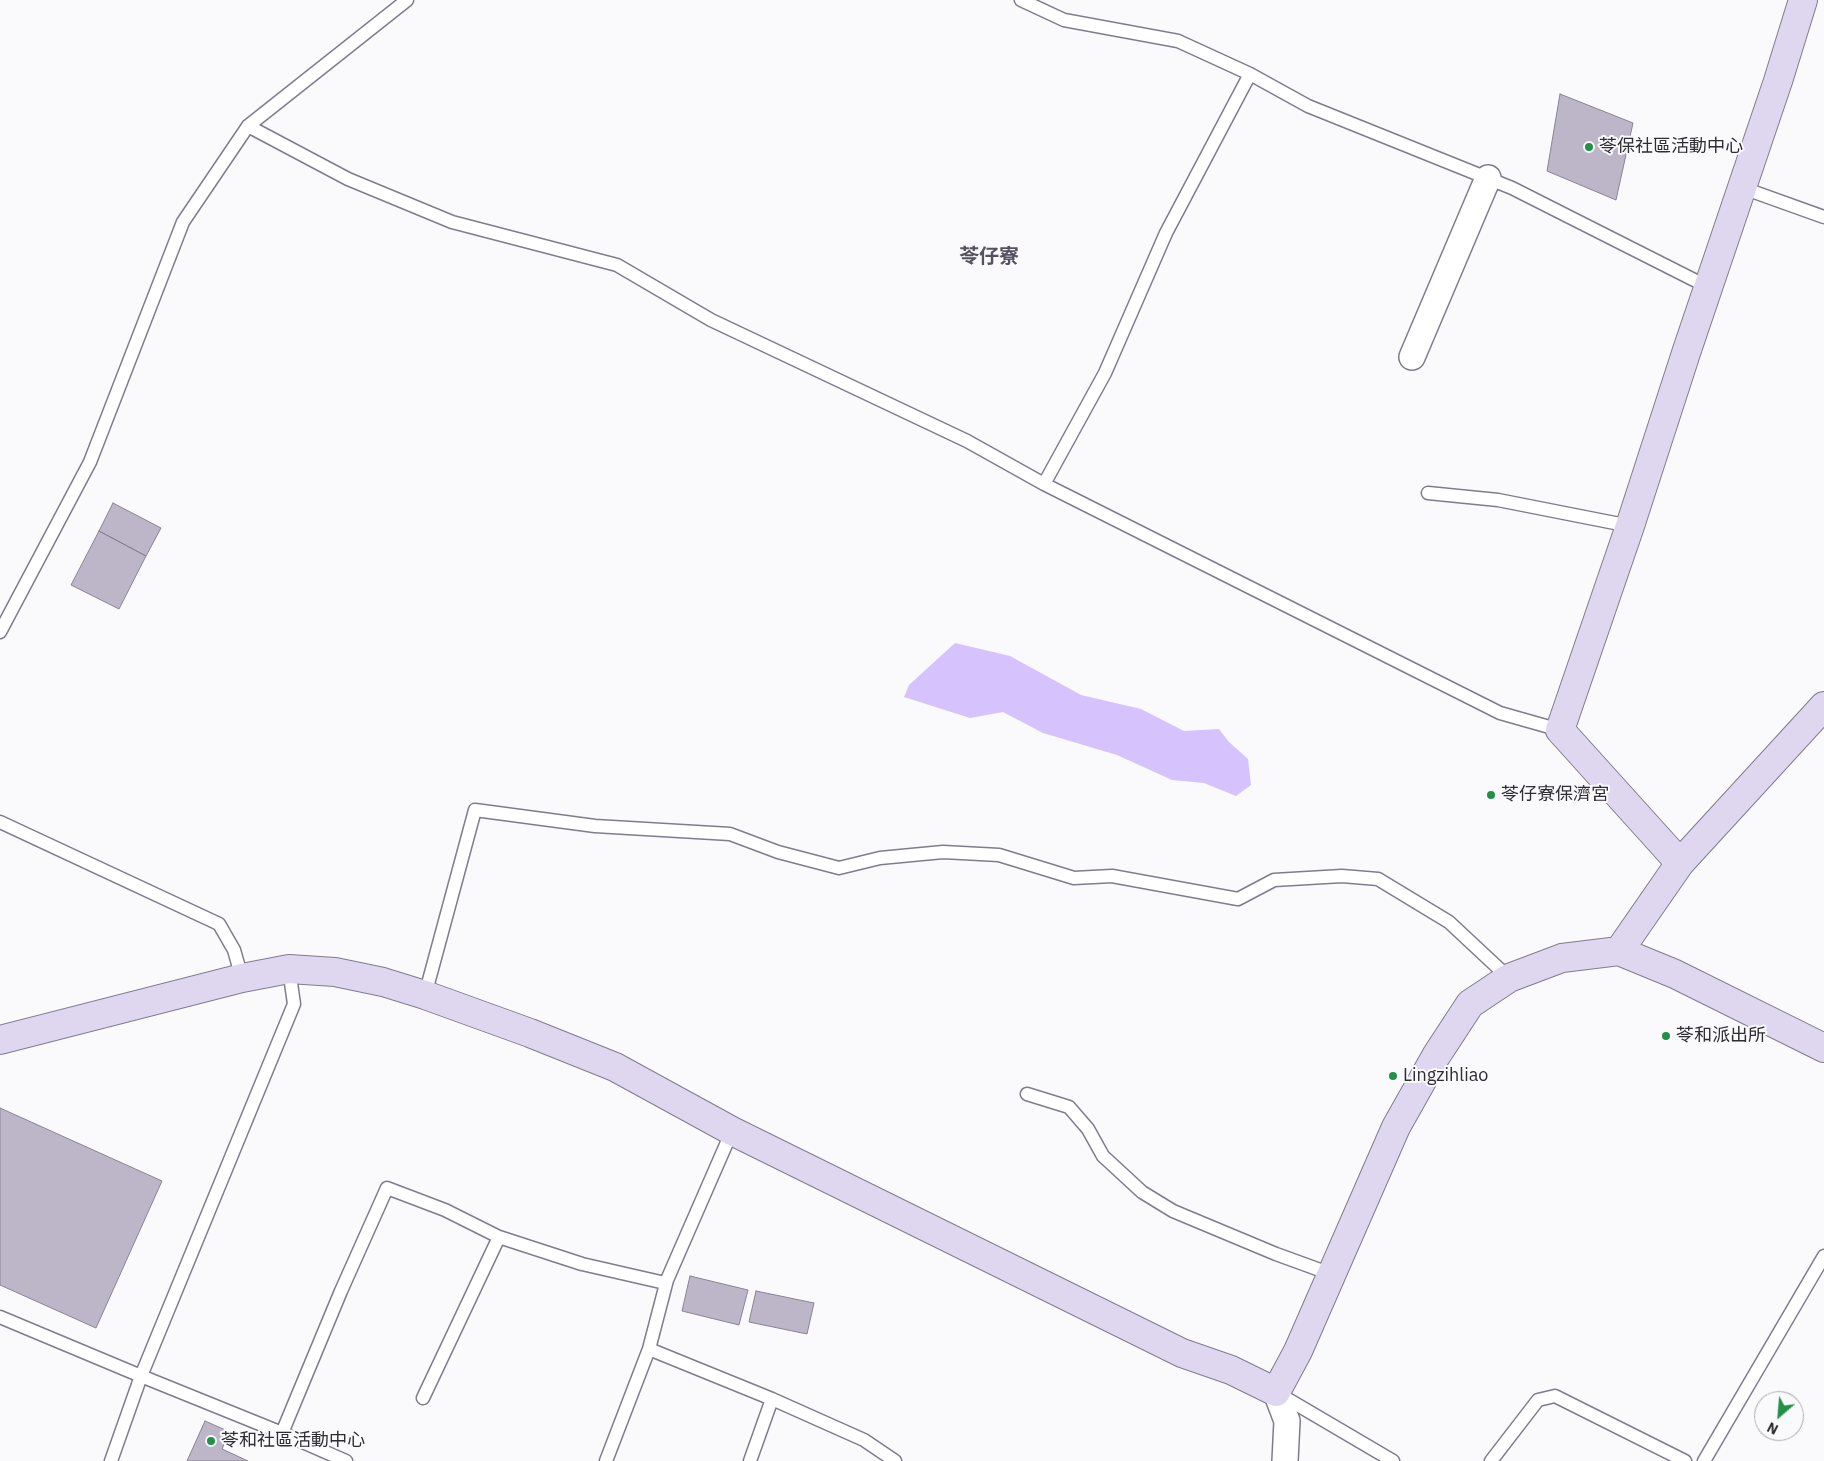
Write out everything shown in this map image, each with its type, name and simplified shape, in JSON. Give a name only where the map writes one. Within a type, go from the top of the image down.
[{"type":"street","points":[[1680,862],[1560,730],[1630,526],[1708,286],[1743,188],[1803,0]]},
{"type":"street","points":[[1412,357],[1488,178]]},
{"type":"street","points":[[1619,951],[1680,862],[1824,706]]},
{"type":"street","points":[[1276,1392],[1298,1351],[1396,1128],[1436,1056],[1470,1004],[1509,978],[1562,958],[1619,951],[1674,974],[1824,1048]]},
{"type":"street","points":[[0,1040],[242,978],[289,969],[335,972],[383,982],[425,995],[530,1033],[615,1067],[732,1131],[1182,1353],[1231,1370],[1276,1392],[1287,1421],[1285,1461]]},
{"type":"lane","points":[[0,632],[90,462],[183,222],[248,126],[407,0]]},
{"type":"lane","points":[[1021,0],[1064,20],[1178,40],[1250,74],[1308,106],[1512,188],[1708,286]]},
{"type":"lane","points":[[1044,484],[1105,373],[1166,232],[1250,74]]},
{"type":"lane","points":[[248,126],[348,179],[452,222],[617,265],[711,320],[967,440],[1044,484],[1500,713],[1560,730]]},
{"type":"lane","points":[[1743,188],[1824,217]]},
{"type":"lane","points":[[1428,493],[1498,500],[1630,526]]},
{"type":"lane","points":[[425,995],[475,810],[595,826],[730,834],[778,852],[839,868],[880,858],[934,853],[999,855],[1074,878],[1112,876],[1238,899],[1274,880],[1342,876],[1378,879],[1450,922],[1509,978]]},
{"type":"lane","points":[[0,822],[219,924],[234,950],[242,978]]},
{"type":"lane","points":[[111,1461],[141,1376],[294,1004],[289,969]]},
{"type":"lane","points":[[1027,1094],[1069,1107],[1088,1129],[1103,1156],[1142,1192],[1173,1211],[1276,1254],[1331,1274]]},
{"type":"lane","points":[[606,1461],[649,1349],[667,1280],[732,1131]]},
{"type":"lane","points":[[282,1433],[387,1188],[445,1210],[500,1237],[582,1264],[665,1284],[667,1280]]},
{"type":"lane","points":[[423,1398],[500,1237]]},
{"type":"lane","points":[[1704,1461],[1824,1256]]},
{"type":"lane","points":[[0,1316],[346,1461]]},
{"type":"lane","points":[[649,1349],[772,1399],[864,1440],[895,1461]]},
{"type":"lane","points":[[1276,1392],[1393,1461]]},
{"type":"lane","points":[[1491,1461],[1538,1400],[1554,1396],[1685,1461]]},
{"type":"lane","points":[[750,1461],[772,1399]]},
{"type":"shaded area","points":[[955,643],[1010,656],[1081,695],[1141,709],[1184,731],[1219,729],[1229,742],[1248,759],[1251,785],[1236,796],[1204,783],[1172,780],[1117,755],[1043,733],[1003,712],[970,718],[904,697],[909,685]]},
{"type":"building","name":"苓保社區活動中心","points":[[1560,94],[1633,123],[1616,200],[1547,171]]},
{"type":"building","points":[[113,503],[161,528],[146,556],[99,531]]},
{"type":"building","points":[[99,531],[146,556],[119,609],[71,585]]},
{"type":"building","points":[[0,1108],[162,1181],[96,1328],[0,1285]]},
{"type":"building","points":[[690,1276],[748,1290],[739,1325],[682,1311]]},
{"type":"building","points":[[756,1291],[814,1303],[807,1334],[749,1322]]},
{"type":"building","name":"苓和社區活動中心","points":[[205,1421],[230,1432],[222,1449],[248,1461],[187,1461]]},
{"type":"place","name":"苓保社區活動中心","points":[[1589,147]]},
{"type":"place","name":"苓仔寮保濟宮","points":[[1491,795]]},
{"type":"place","name":"苓和派出所","points":[[1666,1036]]},
{"type":"place","name":"Lingzihliao","points":[[1393,1076]]},
{"type":"place","name":"苓和社區活動中心","points":[[211,1441]]},
{"type":"district","name":"苓仔寮","points":[[989,257]]}]
